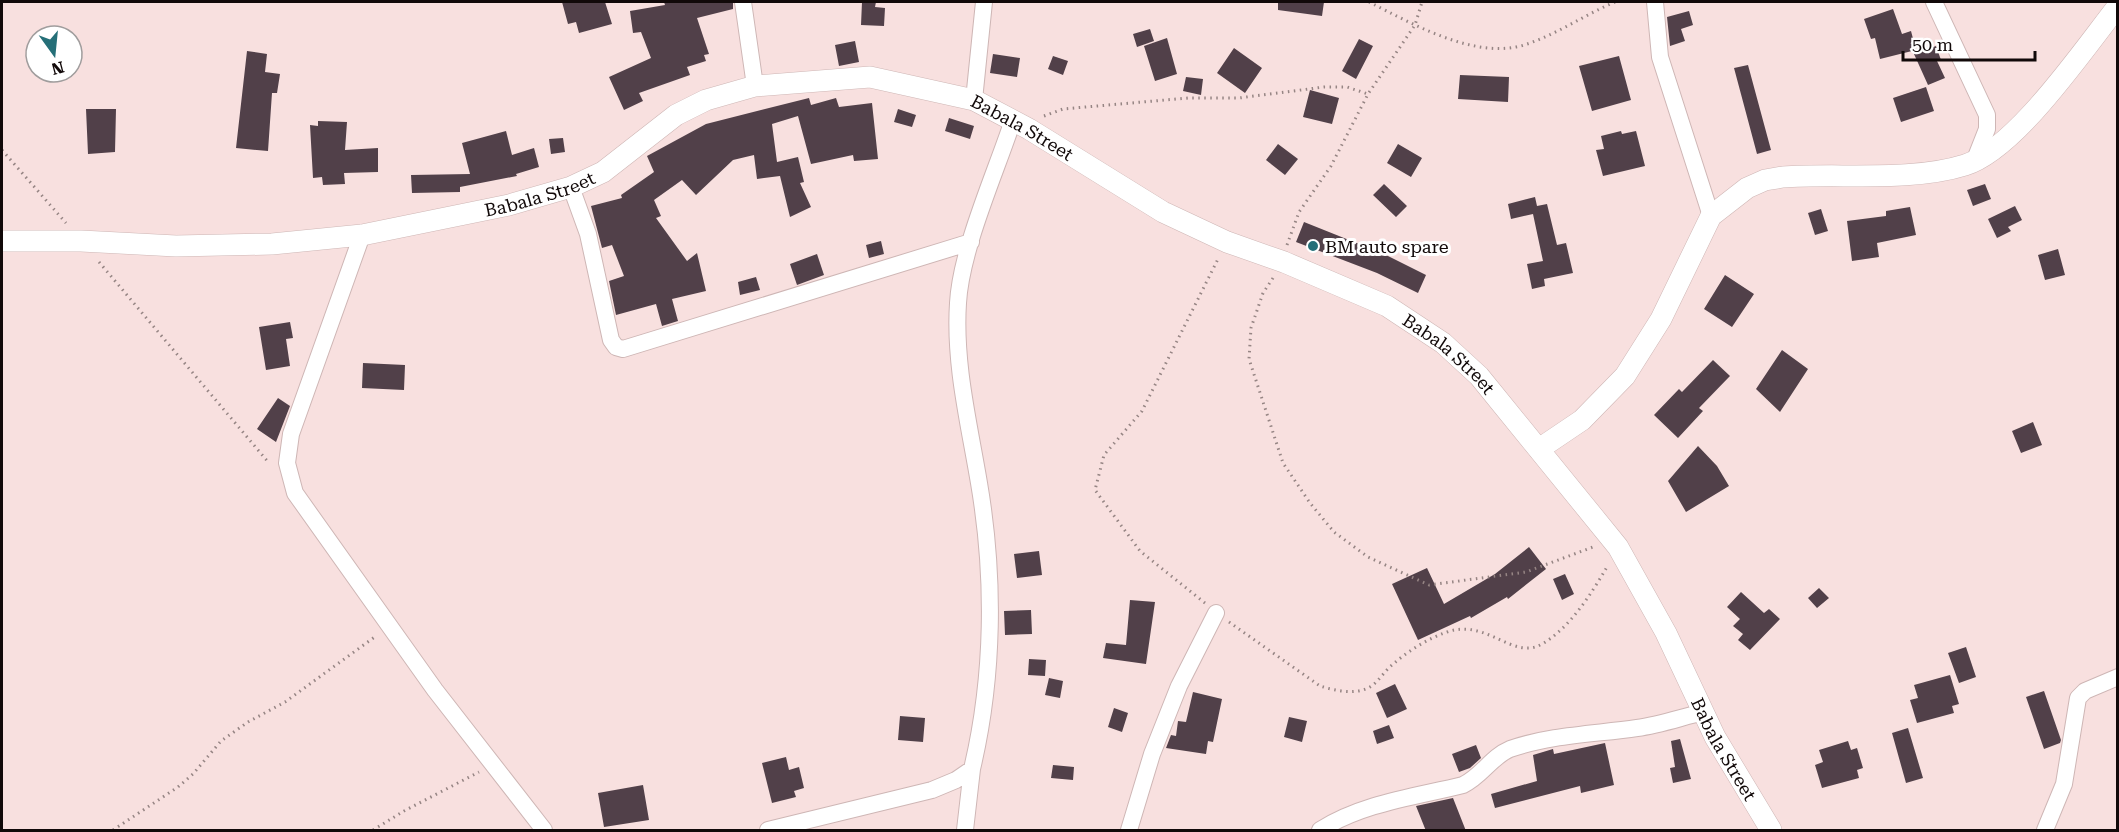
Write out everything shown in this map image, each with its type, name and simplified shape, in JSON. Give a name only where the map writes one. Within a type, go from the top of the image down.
[{"type":"street","points":[[743,2],[755,86]]},
{"type":"street","points":[[974,100],[984,2]]},
{"type":"street","points":[[1655,2],[1660,57],[1711,216]]},
{"type":"street","points":[[1934,2],[1988,115],[1987,129],[1974,162]]},
{"type":"street","points":[[1539,448],[1582,420],[1625,376],[1661,319],[1711,216],[1747,188],[1765,180],[1810,175],[1916,173],[1974,162],[1998,147],[2018,128],[2118,6]]},
{"type":"street","name":"Babala Street","points":[[2,242],[81,241],[176,246],[272,244],[362,235],[509,205],[571,187],[603,172],[676,115],[706,100],[755,86],[870,77],[974,100],[1021,124],[1163,212],[1227,242],[1284,262],[1387,306],[1443,343],[1479,376],[1614,541],[1666,633],[1715,737],[1771,831]]},
{"type":"street","points":[[965,831],[989,658],[988,578],[980,484],[963,405],[958,339],[958,301],[971,242],[1021,124]]},
{"type":"street","points":[[571,187],[588,234],[611,340],[616,347],[623,349],[971,242]]},
{"type":"street","points":[[362,235],[291,434],[287,463],[295,493],[390,627],[544,831]]},
{"type":"street","points":[[1129,831],[1155,744],[1179,686],[1216,613]]},
{"type":"street","points":[[2044,831],[2064,784],[2078,698],[2085,691],[2118,677]]},
{"type":"street","points":[[1320,831],[1341,817],[1365,807],[1463,785],[1476,779],[1494,759],[1510,749],[1562,737],[1640,728],[1704,712]]},
{"type":"street","points":[[768,831],[932,790],[956,780],[972,768]]},
{"type":"path","points":[[1370,2],[1415,25],[1478,49],[1497,50],[1523,46],[1556,33],[1615,2]]},
{"type":"path","points":[[1422,2],[1415,25],[1368,94],[1331,166],[1299,212],[1284,262],[1263,293],[1251,328],[1249,359],[1283,463],[1310,503],[1334,532],[1368,557],[1429,585],[1526,572],[1614,541]]},
{"type":"path","points":[[1021,124],[1063,109],[1188,98],[1239,98],[1324,87],[1347,87],[1368,94]]},
{"type":"path","points":[[2,150],[272,466]]},
{"type":"path","points":[[1227,242],[1142,411],[1104,455],[1095,490],[1140,551],[1216,613],[1320,686],[1335,691],[1362,690],[1373,684],[1392,665],[1423,642],[1456,628],[1472,628],[1486,632],[1515,647],[1529,649],[1541,645],[1558,633],[1578,608],[1614,541]]},
{"type":"path","points":[[113,831],[185,780],[221,741],[248,722],[285,702],[390,627]]},
{"type":"path","points":[[373,831],[404,811],[494,764]]},
{"type":"building","points":[[562,2],[605,2],[612,24],[579,33],[576,22],[568,24]]},
{"type":"building","points":[[664,2],[733,2],[733,9],[697,18],[709,54],[704,55],[706,61],[687,67],[690,75],[639,93],[643,101],[624,110],[609,77],[651,58],[641,32],[633,33],[630,11],[665,5]]},
{"type":"building","points":[[862,2],[876,2],[875,7],[885,8],[884,26],[861,25]]},
{"type":"building","points":[[1278,2],[1324,2],[1322,16],[1278,10]]},
{"type":"building","points":[[1893,9],[1902,34],[1911,31],[1916,50],[1880,59],[1875,38],[1871,39],[1864,19]]},
{"type":"building","points":[[1689,11],[1693,25],[1681,29],[1685,41],[1670,46],[1667,17]]},
{"type":"building","points":[[1150,29],[1154,41],[1137,47],[1133,34]]},
{"type":"building","points":[[1167,38],[1177,74],[1155,81],[1144,46]]},
{"type":"building","points":[[1359,39],[1373,46],[1356,79],[1342,71]]},
{"type":"building","points":[[855,41],[859,62],[839,66],[835,45]]},
{"type":"building","points":[[1936,46],[1941,60],[1937,61],[1945,78],[1928,85],[1914,54]]},
{"type":"building","points":[[1234,48],[1262,68],[1245,93],[1217,73]]},
{"type":"building","points":[[247,51],[267,54],[265,72],[280,74],[277,93],[272,93],[268,151],[236,148]]},
{"type":"building","points":[[993,54],[1020,58],[1017,77],[990,73]]},
{"type":"building","points":[[1053,56],[1068,61],[1063,75],[1048,69]]},
{"type":"building","points":[[1619,56],[1631,100],[1592,111],[1579,66]]},
{"type":"building","points":[[1748,65],[1771,150],[1757,154],[1734,68]]},
{"type":"building","points":[[1460,75],[1509,77],[1508,102],[1458,99]]},
{"type":"building","points":[[1186,77],[1203,79],[1201,95],[1183,91]]},
{"type":"building","points":[[1926,87],[1934,111],[1901,122],[1893,98]]},
{"type":"building","points":[[1310,90],[1339,98],[1332,124],[1303,117]]},
{"type":"building","points":[[809,98],[811,105],[836,98],[839,107],[872,103],[878,159],[854,161],[853,155],[811,164],[798,116],[772,124],[777,162],[798,157],[804,182],[800,183],[811,207],[790,217],[780,176],[757,179],[754,155],[733,160],[696,195],[682,180],[654,200],[661,216],[656,218],[687,261],[697,253],[706,291],[672,299],[678,321],[662,326],[656,304],[616,315],[609,281],[624,276],[612,245],[602,248],[591,206],[622,198],[621,195],[654,172],[647,156],[706,124]]},
{"type":"building","points":[[86,109],[116,109],[115,152],[88,154]]},
{"type":"building","points":[[898,109],[916,115],[912,127],[894,122]]},
{"type":"building","points":[[949,118],[974,126],[970,139],[945,131]]},
{"type":"building","points":[[318,121],[347,122],[345,150],[378,148],[378,172],[344,173],[345,184],[323,185],[322,177],[313,178],[310,125],[318,126]]},
{"type":"building","points":[[506,131],[512,155],[534,148],[539,167],[516,174],[517,176],[460,187],[460,192],[412,193],[411,175],[470,174],[462,143]]},
{"type":"building","points":[[1621,131],[1622,134],[1636,131],[1645,166],[1603,176],[1596,150],[1604,149],[1601,136]]},
{"type":"building","points":[[563,138],[565,152],[551,154],[549,139]]},
{"type":"building","points":[[1278,144],[1298,159],[1285,175],[1266,160]]},
{"type":"building","points":[[1398,144],[1422,158],[1411,177],[1387,163]]},
{"type":"building","points":[[1384,184],[1407,206],[1396,217],[1373,195]]},
{"type":"building","points":[[1985,184],[1991,199],[1973,206],[1967,190]]},
{"type":"building","points":[[1535,197],[1537,206],[1547,204],[1557,245],[1566,243],[1573,273],[1544,279],[1545,286],[1532,289],[1527,264],[1543,261],[1533,214],[1511,219],[1508,204]]},
{"type":"building","points":[[2015,206],[2022,220],[2008,227],[2011,231],[1997,238],[1988,219]]},
{"type":"building","points":[[1910,207],[1916,235],[1877,243],[1879,257],[1852,261],[1847,221],[1886,216],[1886,211]]},
{"type":"building","points":[[1821,209],[1828,231],[1815,235],[1808,213]]},
{"type":"building","points":[[1304,222],[1384,254],[1426,275],[1418,293],[1377,273],[1296,242]]},
{"type":"building","points":[[881,241],[884,254],[869,258],[866,245]]},
{"type":"building","points":[[2058,249],[2065,275],[2045,280],[2038,255]]},
{"type":"building","points":[[817,254],[824,275],[797,285],[790,264]]},
{"type":"building","points":[[1725,275],[1754,294],[1732,327],[1704,309]]},
{"type":"building","points":[[756,277],[760,290],[740,295],[738,282]]},
{"type":"building","points":[[290,322],[293,338],[286,339],[290,366],[266,370],[259,327]]},
{"type":"building","points":[[1782,350],[1808,369],[1780,412],[1756,389]]},
{"type":"building","points":[[1713,360],[1730,376],[1699,408],[1703,411],[1678,438],[1654,415],[1679,389],[1682,392]]},
{"type":"building","points":[[363,363],[405,365],[404,390],[362,388]]},
{"type":"building","points":[[278,398],[290,406],[276,442],[257,429]]},
{"type":"building","points":[[2033,422],[2042,445],[2021,453],[2012,431]]},
{"type":"building","points":[[1698,446],[1717,466],[1729,486],[1686,512],[1668,481]]},
{"type":"building","points":[[1529,547],[1546,569],[1508,599],[1507,597],[1471,618],[1470,616],[1418,640],[1392,584],[1427,568],[1444,604],[1495,574]]},
{"type":"building","points":[[1039,551],[1042,575],[1017,578],[1014,554]]},
{"type":"building","points":[[1565,574],[1574,594],[1562,600],[1553,579]]},
{"type":"building","points":[[1819,588],[1829,598],[1817,608],[1808,598]]},
{"type":"building","points":[[1741,592],[1764,613],[1769,609],[1780,619],[1750,650],[1738,640],[1743,634],[1733,626],[1740,619],[1727,607]]},
{"type":"building","points":[[1130,600],[1155,602],[1146,664],[1103,658],[1106,643],[1126,645]]},
{"type":"building","points":[[1031,610],[1032,634],[1005,635],[1004,611]]},
{"type":"building","points":[[1966,647],[1976,677],[1959,683],[1948,653]]},
{"type":"building","points":[[1029,659],[1046,660],[1045,676],[1028,675]]},
{"type":"building","points":[[1950,675],[1959,704],[1952,706],[1954,713],[1917,723],[1910,700],[1918,698],[1914,685]]},
{"type":"building","points":[[1049,678],[1063,681],[1060,698],[1045,695]]},
{"type":"building","points":[[1395,684],[1407,709],[1387,718],[1376,693]]},
{"type":"building","points":[[2044,691],[2061,740],[2060,743],[2044,749],[2026,697]]},
{"type":"building","points":[[1193,692],[1222,699],[1213,742],[1208,741],[1206,754],[1166,748],[1171,735],[1176,736],[1178,721],[1186,722]]},
{"type":"building","points":[[1114,708],[1128,713],[1122,732],[1108,727]]},
{"type":"building","points":[[900,716],[925,718],[923,742],[898,740]]},
{"type":"building","points":[[1289,717],[1307,721],[1302,742],[1284,737]]},
{"type":"building","points":[[1389,725],[1394,738],[1377,744],[1373,731]]},
{"type":"building","points":[[1908,728],[1923,778],[1906,783],[1892,733]]},
{"type":"building","points":[[1680,739],[1691,779],[1673,783],[1670,768],[1675,767],[1671,741]]},
{"type":"building","points":[[1848,741],[1851,750],[1857,748],[1863,768],[1857,770],[1859,778],[1822,788],[1815,765],[1823,762],[1819,750]]},
{"type":"building","points":[[1605,743],[1614,785],[1581,793],[1580,786],[1495,808],[1491,794],[1537,781],[1533,755],[1553,749],[1554,754]]},
{"type":"building","points":[[1476,745],[1481,758],[1470,768],[1459,772],[1452,754]]},
{"type":"building","points":[[786,757],[789,770],[799,767],[804,788],[794,791],[796,797],[772,803],[762,763]]},
{"type":"building","points":[[1053,765],[1074,767],[1073,780],[1051,778]]},
{"type":"building","points":[[643,785],[649,820],[604,827],[598,793]]},
{"type":"building","points":[[1453,798],[1466,831],[1426,831],[1416,806]]},
{"type":"place","name":"BM auto spare","points":[[1313,246]]}]
